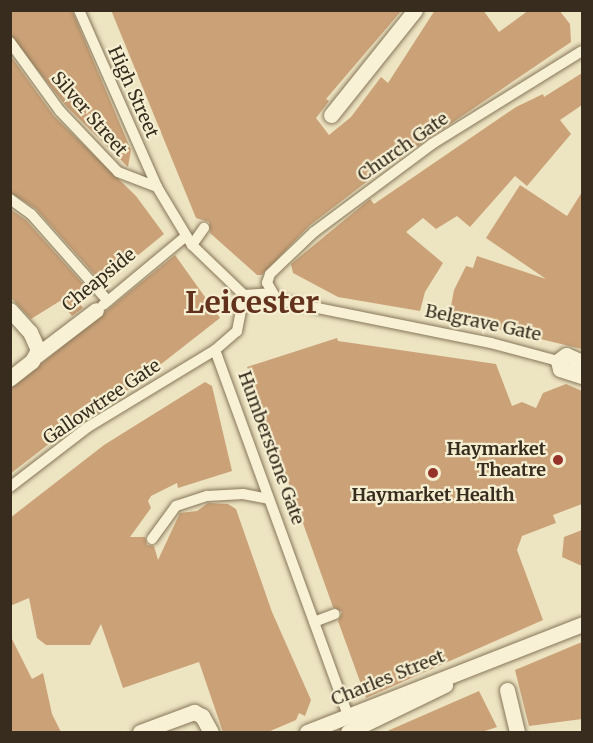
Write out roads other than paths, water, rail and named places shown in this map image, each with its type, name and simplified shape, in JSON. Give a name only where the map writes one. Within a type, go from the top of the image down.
[{"type":"street","name":"High Street","points":[[80,10],[157,187],[189,240],[244,294]]},
{"type":"street","points":[[331,115],[369,72],[415,10]]},
{"type":"street","name":"Silver Street","points":[[10,42],[21,63],[60,111],[118,172],[157,187]]},
{"type":"street","name":"Church Gate","points":[[270,293],[270,274],[314,232],[432,144],[582,51]]},
{"type":"street","points":[[10,199],[37,220],[102,306]]},
{"type":"street","name":"Cheapside","points":[[10,378],[204,228]]},
{"type":"street","points":[[215,350],[237,331],[244,294],[270,293]]},
{"type":"street","name":"Belgrave Gate","points":[[270,293],[277,300],[399,324],[558,361],[566,355],[582,362]]},
{"type":"street","points":[[10,310],[34,339],[37,355]]},
{"type":"street","name":"Gallowtree Gate","points":[[10,487],[88,427],[215,350]]},
{"type":"street","name":"Humberstone Gate","points":[[215,350],[314,622],[351,714],[368,729]]},
{"type":"street","name":"Belgrave Gate","points":[[558,361],[560,369],[582,376]]},
{"type":"street","points":[[152,539],[176,506],[207,496],[243,494],[269,499]]},
{"type":"street","points":[[314,622],[335,614]]},
{"type":"street","name":"Charles Street","points":[[307,732],[582,624]]},
{"type":"street","name":"Charles Street","points":[[350,732],[368,729],[484,663]]},
{"type":"street","points":[[507,690],[517,732]]},
{"type":"street","points":[[140,732],[186,712],[194,712],[208,727]]},
{"type":"street","points":[[350,732],[351,714]]},
{"type":"place","name":"Haymarket Theatre","points":[[558,460]]},
{"type":"place","name":"Haymarket Health","points":[[433,473]]},
{"type":"district","name":"Leicester","points":[[252,302]]}]
